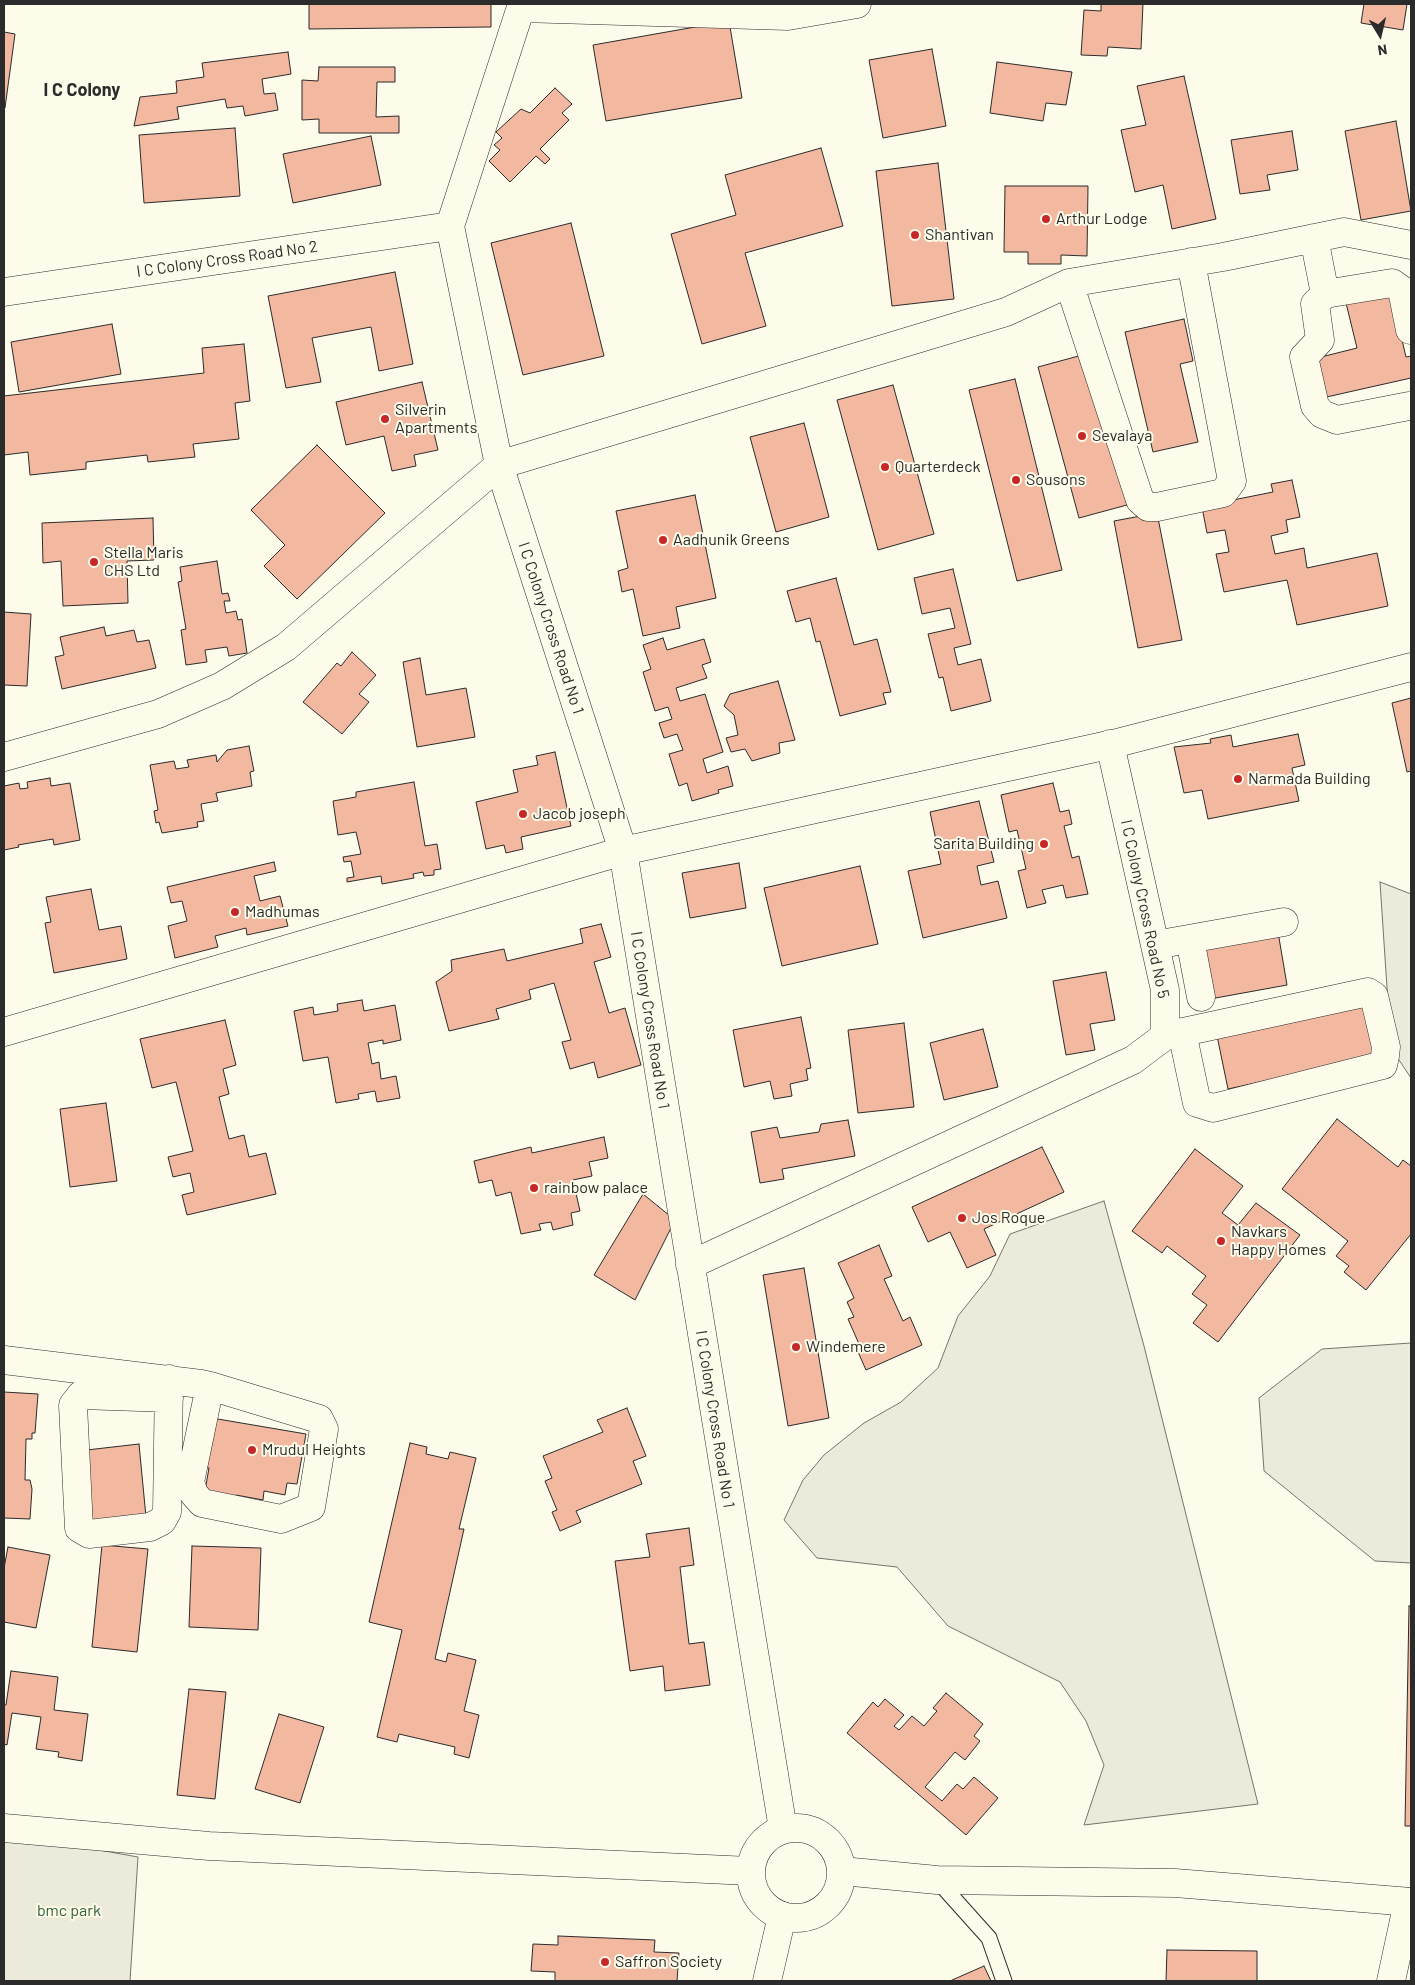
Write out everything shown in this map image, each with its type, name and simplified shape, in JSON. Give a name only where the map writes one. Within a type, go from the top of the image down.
[{"type":"street","points":[[450,226],[522,6],[789,10],[857,4]]},
{"type":"street","name":"I C Colony Cross Road No 2","points":[[4,292],[450,226]]},
{"type":"street","name":"I C Colony Cross Road No 1","points":[[450,226],[500,465],[622,851],[783,1829]]},
{"type":"street","points":[[4,757],[158,714],[222,686],[286,647],[500,465],[1006,312],[1069,283],[1191,262],[1344,232],[1411,245]]},
{"type":"street","points":[[1314,238],[1325,294]]},
{"type":"street","points":[[1069,283],[1140,500],[1148,507],[1157,507],[1223,493],[1232,481],[1191,262]]},
{"type":"street","points":[[1409,406],[1336,420],[1322,414],[1315,406],[1304,357],[1320,340],[1315,304],[1325,294],[1392,283],[1402,290],[1410,330]]},
{"type":"street","points":[[4,1032],[622,851],[1110,744],[1411,667]]},
{"type":"street","name":"I C Colony Cross Road No 5","points":[[1110,744],[1156,945],[1174,1034],[1197,1103],[1213,1108],[1383,1065],[1386,1047],[1374,996],[1368,992],[1174,1034]]},
{"type":"street","points":[[1156,945],[1284,922]]},
{"type":"street","points":[[1190,939],[1201,997]]},
{"type":"street","points":[[690,1265],[1133,1060],[1174,1034]]},
{"type":"street","points":[[4,1360],[169,1388]]},
{"type":"street","points":[[169,1388],[167,1512],[162,1521],[150,1527],[89,1534],[79,1528],[73,1405],[81,1395],[169,1388],[210,1386],[319,1418],[324,1429],[311,1507],[281,1519],[202,1503],[194,1494],[190,1482],[210,1386]]},
{"type":"street","points":[[4,1828],[209,1846],[750,1871]]},
{"type":"street","points":[[798,1828],[814,1831],[826,1840],[836,1852],[842,1871],[836,1896],[825,1908],[812,1916],[797,1919],[782,1916],[768,1910],[758,1900],[752,1886],[750,1871],[759,1845],[783,1829],[798,1828]]},
{"type":"street","points":[[842,1871],[937,1880],[1175,1883],[1409,1902],[1391,1981]]},
{"type":"street","points":[[767,1981],[782,1916]]},
{"type":"lane","points":[[937,1880],[989,1938],[1004,1981]]},
{"type":"green space","points":[[1380,882],[1411,894],[1411,1078],[1391,1048]]},
{"type":"green space","points":[[1104,1201],[1144,1346],[1258,1804],[1084,1825],[1104,1765],[1086,1721],[1060,1682],[948,1626],[897,1567],[817,1558],[784,1520],[803,1480],[824,1455],[864,1423],[901,1402],[938,1368],[958,1316],[990,1276],[1010,1234]]},
{"type":"green space","points":[[1411,1343],[1411,1563],[1375,1561],[1264,1471],[1259,1398],[1322,1349]]},
{"type":"green space","name":"bmc park","points":[[4,1833],[138,1857],[130,1981],[4,1981]]},
{"type":"building","points":[[309,4],[491,4],[491,27],[309,29]]},
{"type":"building","points":[[1101,4],[1143,4],[1141,49],[1108,47],[1107,56],[1081,55],[1084,10],[1101,11]]},
{"type":"building","points":[[1364,4],[1407,4],[1403,30],[1361,23]]},
{"type":"building","points":[[729,21],[742,98],[606,121],[593,45]]},
{"type":"building","points":[[4,32],[15,34],[5,108],[4,108]]},
{"type":"building","points":[[932,49],[946,126],[883,138],[869,60]]},
{"type":"building","points":[[288,52],[291,74],[262,79],[264,94],[275,93],[278,110],[245,116],[243,106],[227,108],[225,99],[177,107],[179,119],[134,126],[140,97],[177,93],[176,81],[204,77],[202,63]]},
{"type":"building","points":[[997,62],[1072,72],[1066,105],[1046,103],[1043,121],[990,113]]},
{"type":"building","points":[[319,67],[395,67],[395,82],[377,82],[376,117],[399,116],[399,133],[319,133],[319,119],[302,120],[302,80],[318,81]]},
{"type":"building","points":[[1184,76],[1216,219],[1172,229],[1163,185],[1135,192],[1121,130],[1146,125],[1137,86]]},
{"type":"building","points":[[555,88],[572,104],[562,113],[569,120],[540,149],[550,159],[545,164],[536,156],[510,182],[489,161],[500,150],[494,145],[502,138],[496,132],[521,109],[530,113]]},
{"type":"building","points":[[1396,121],[1411,211],[1361,220],[1345,131]]},
{"type":"building","points":[[235,128],[240,196],[144,203],[139,135]]},
{"type":"building","points":[[1292,131],[1298,170],[1267,175],[1270,190],[1240,194],[1231,140]]},
{"type":"building","points":[[371,136],[381,185],[293,203],[283,154]]},
{"type":"building","points":[[821,148],[843,226],[745,253],[766,326],[702,344],[671,234],[736,215],[725,175]]},
{"type":"building","name":"Shantivan","points":[[938,163],[954,299],[892,306],[876,171]]},
{"type":"building","name":"Arthur Lodge","points":[[1005,186],[1088,186],[1087,256],[1061,255],[1061,264],[1028,264],[1028,252],[1004,252]]},
{"type":"building","points":[[571,223],[604,356],[523,375],[491,243]]},
{"type":"building","points":[[395,272],[413,364],[379,371],[371,327],[312,338],[321,382],[286,388],[268,296]]},
{"type":"building","points":[[1391,293],[1406,357],[1411,356],[1411,378],[1322,398],[1313,359],[1357,348],[1346,303]]},
{"type":"building","points":[[1184,319],[1193,361],[1180,364],[1198,442],[1153,452],[1125,332]]},
{"type":"building","points":[[112,324],[121,374],[19,392],[11,342]]},
{"type":"building","points":[[244,344],[250,401],[235,403],[239,439],[193,444],[195,457],[148,462],[147,455],[86,462],[86,469],[30,475],[28,452],[4,455],[4,396],[204,373],[202,348]]},
{"type":"building","name":"Sevalaya","points":[[1086,354],[1127,505],[1079,518],[1038,367]]},
{"type":"building","name":"Sousons","points":[[1015,379],[1062,570],[1017,581],[969,390]]},
{"type":"building","name":"Silverin Apartments","points":[[422,382],[438,450],[414,455],[416,466],[392,471],[384,436],[346,445],[336,402]]},
{"type":"building","name":"Quarterdeck","points":[[893,385],[934,534],[878,550],[837,400]]},
{"type":"building","points":[[804,423],[829,517],[776,532],[750,437]]},
{"type":"building","points":[[317,445],[385,513],[297,599],[264,566],[285,545],[251,510]]},
{"type":"building","points":[[1292,480],[1300,517],[1286,520],[1288,532],[1271,536],[1275,554],[1304,548],[1307,568],[1377,553],[1388,606],[1297,625],[1287,580],[1224,592],[1216,554],[1229,552],[1225,530],[1207,533],[1201,502],[1228,501],[1273,492],[1271,484]]},
{"type":"building","name":"Aadhunik Greens","points":[[695,495],[716,598],[676,607],[680,628],[643,636],[633,589],[622,592],[618,571],[628,568],[616,511]]},
{"type":"building","points":[[1157,513],[1182,640],[1138,648],[1114,521]]},
{"type":"building","name":"Stella Maris CHS Ltd","points":[[153,518],[154,560],[127,561],[128,603],[63,606],[61,561],[43,563],[42,523]]},
{"type":"building","points":[[217,561],[222,594],[228,593],[230,601],[224,601],[226,613],[236,611],[238,620],[242,619],[247,653],[229,656],[227,647],[205,650],[207,662],[186,665],[181,630],[186,629],[178,582],[182,581],[180,567]]},
{"type":"building","points":[[953,569],[971,644],[954,648],[958,665],[981,659],[991,701],[951,711],[943,677],[939,678],[928,634],[955,628],[950,608],[922,614],[914,578]]},
{"type":"building","points":[[836,578],[854,645],[877,639],[891,692],[883,693],[886,704],[840,716],[820,641],[816,642],[810,618],[796,622],[787,591]]},
{"type":"building","points":[[4,612],[31,614],[27,686],[4,685]]},
{"type":"building","points":[[104,627],[106,636],[134,630],[137,642],[149,640],[156,668],[62,689],[55,657],[64,655],[60,637]]},
{"type":"building","points":[[663,638],[667,650],[704,639],[711,662],[702,665],[707,678],[676,688],[680,701],[705,694],[723,752],[703,759],[707,773],[728,766],[733,786],[718,790],[719,793],[692,801],[687,783],[679,786],[669,754],[683,750],[677,734],[664,738],[659,723],[672,719],[668,707],[655,711],[643,672],[651,669],[643,645]]},
{"type":"building","points":[[352,652],[376,675],[359,694],[369,702],[342,734],[303,702],[337,663],[341,666]]},
{"type":"building","points":[[420,658],[426,695],[466,688],[475,737],[417,747],[403,662]]},
{"type":"building","points":[[778,681],[795,740],[779,743],[780,753],[752,761],[745,749],[731,752],[726,738],[738,735],[734,715],[724,706],[730,694]]},
{"type":"building","points":[[1411,698],[1411,771],[1407,772],[1392,703]]},
{"type":"building","name":"Narmada Building","points":[[1298,734],[1305,765],[1292,768],[1299,801],[1208,819],[1202,790],[1184,793],[1174,747],[1211,743],[1210,739],[1231,735],[1233,747]]},
{"type":"building","points":[[249,746],[254,771],[250,772],[252,786],[216,793],[218,801],[201,804],[204,821],[197,822],[198,827],[162,833],[159,822],[156,823],[154,811],[158,810],[150,765],[174,761],[176,769],[189,767],[187,760],[216,755],[217,762],[227,750]]},
{"type":"building","name":"Jacob joseph","points":[[555,752],[571,826],[521,837],[523,849],[506,853],[504,845],[486,849],[476,802],[518,792],[513,770],[538,765],[536,756]]},
{"type":"building","points":[[50,778],[51,786],[70,783],[80,840],[54,845],[53,839],[18,845],[19,847],[4,850],[4,786],[19,783],[20,789],[28,788],[27,782]]},
{"type":"building","points":[[414,782],[425,846],[437,844],[441,869],[434,870],[434,875],[424,876],[423,872],[413,874],[414,878],[382,884],[381,876],[347,882],[347,878],[354,877],[351,861],[344,862],[343,857],[361,854],[356,832],[338,835],[333,801],[356,797],[356,792]]},
{"type":"building","name":"Sarita Building","points":[[1053,783],[1060,812],[1069,810],[1072,824],[1064,826],[1072,858],[1079,856],[1088,894],[1066,898],[1063,885],[1042,890],[1046,903],[1027,908],[1018,871],[1026,869],[1017,830],[1009,832],[1001,795]]},
{"type":"building","points":[[979,801],[994,862],[977,866],[981,885],[998,881],[1007,918],[923,938],[908,871],[941,864],[930,812]]},
{"type":"building","name":"Madhumas","points":[[274,862],[276,871],[254,876],[260,901],[280,896],[288,926],[247,935],[246,928],[215,936],[218,947],[175,958],[168,926],[187,921],[182,901],[171,903],[167,887]]},
{"type":"building","points":[[739,863],[746,908],[690,918],[682,873]]},
{"type":"building","points":[[860,866],[878,944],[782,966],[764,888]]},
{"type":"building","points":[[91,889],[99,930],[121,926],[127,959],[54,973],[45,923],[51,922],[46,897]]},
{"type":"building","points":[[601,924],[611,957],[594,962],[609,1013],[625,1008],[641,1065],[598,1078],[594,1062],[570,1069],[562,1042],[571,1040],[554,983],[529,990],[531,999],[496,1009],[499,1019],[449,1031],[436,982],[452,971],[451,960],[504,949],[507,961],[583,943],[580,929]]},
{"type":"building","points":[[1277,926],[1287,985],[1210,999],[1199,940]]},
{"type":"building","points":[[1106,972],[1115,1020],[1090,1024],[1095,1050],[1066,1055],[1053,981]]},
{"type":"building","points":[[1370,998],[1383,1055],[1228,1089],[1216,1031]]},
{"type":"building","points":[[362,1000],[364,1011],[395,1005],[401,1040],[383,1044],[383,1040],[368,1043],[372,1064],[379,1062],[381,1079],[396,1076],[400,1098],[377,1102],[375,1091],[358,1094],[359,1099],[336,1103],[328,1057],[303,1061],[294,1011],[313,1007],[314,1015],[338,1011],[337,1004]]},
{"type":"building","points":[[801,1017],[811,1068],[806,1069],[808,1080],[790,1084],[792,1096],[774,1099],[770,1081],[744,1087],[733,1030]]},
{"type":"building","points":[[225,1020],[236,1065],[223,1069],[229,1094],[219,1097],[229,1139],[244,1135],[249,1157],[266,1153],[276,1194],[187,1215],[182,1195],[194,1192],[190,1173],[173,1177],[168,1157],[193,1151],[176,1082],[152,1088],[140,1039]]},
{"type":"building","points":[[904,1023],[914,1107],[858,1113],[848,1030]]},
{"type":"building","points":[[983,1029],[998,1087],[944,1100],[930,1043]]},
{"type":"building","points":[[106,1103],[117,1181],[70,1187],[60,1109]]},
{"type":"building","name":"Navkars Happy Homes","points":[[1337,1119],[1398,1167],[1403,1160],[1411,1166],[1411,1234],[1366,1290],[1344,1272],[1349,1266],[1336,1256],[1348,1241],[1282,1189]]},
{"type":"building","points":[[848,1120],[855,1156],[782,1169],[784,1179],[760,1183],[751,1132],[777,1127],[780,1138],[819,1132],[821,1124]]},
{"type":"building","name":"rainbow palace","points":[[604,1137],[608,1158],[589,1162],[592,1176],[573,1180],[580,1211],[571,1213],[573,1225],[553,1230],[551,1222],[539,1224],[541,1230],[521,1234],[511,1192],[496,1196],[492,1180],[479,1183],[474,1161],[531,1147],[532,1153]]},
{"type":"building","name":"Jos Roque","points":[[1042,1147],[1064,1192],[984,1229],[996,1255],[967,1268],[950,1232],[928,1242],[912,1207]]},
{"type":"building","name":"Navkars Happy Homes","points":[[1195,1149],[1243,1186],[1222,1213],[1238,1225],[1256,1203],[1300,1235],[1218,1342],[1193,1323],[1207,1305],[1192,1294],[1206,1276],[1167,1246],[1162,1253],[1132,1231]]},
{"type":"building","points":[[643,1194],[675,1220],[635,1300],[594,1275]]},
{"type":"building","points":[[879,1245],[892,1276],[884,1279],[903,1321],[910,1317],[922,1345],[866,1370],[855,1345],[859,1344],[848,1319],[854,1317],[847,1302],[854,1298],[838,1263]]},
{"type":"building","name":"Windemere","points":[[804,1268],[829,1418],[788,1426],[763,1275]]},
{"type":"building","points":[[4,1392],[38,1394],[35,1433],[32,1433],[32,1439],[26,1439],[25,1480],[30,1480],[32,1489],[30,1519],[4,1518]]},
{"type":"building","points":[[627,1408],[646,1456],[633,1461],[642,1484],[576,1511],[581,1522],[560,1531],[552,1512],[557,1510],[545,1481],[552,1478],[543,1456],[603,1432],[597,1420]]},
{"type":"building","name":"Mrudul Heights","points":[[206,1417],[306,1434],[297,1484],[287,1483],[285,1495],[264,1491],[263,1500],[236,1495],[235,1501],[204,1496],[209,1468],[198,1466]]},
{"type":"building","points":[[410,1443],[427,1447],[426,1454],[448,1459],[450,1452],[476,1458],[459,1529],[464,1529],[435,1659],[446,1662],[448,1653],[476,1660],[464,1711],[479,1715],[469,1758],[454,1754],[455,1747],[399,1734],[397,1742],[377,1737],[402,1630],[369,1622]]},
{"type":"building","points":[[139,1444],[146,1517],[85,1524],[78,1451]]},
{"type":"building","points":[[689,1528],[694,1565],[680,1567],[689,1644],[704,1642],[710,1685],[665,1691],[663,1666],[630,1671],[615,1561],[650,1557],[646,1534]]},
{"type":"building","points":[[102,1545],[148,1549],[137,1652],[92,1647]]},
{"type":"building","points":[[192,1546],[261,1548],[258,1630],[189,1627]]},
{"type":"building","points":[[8,1547],[50,1555],[36,1628],[4,1622],[4,1568]]},
{"type":"building","points":[[1409,1606],[1411,1606],[1411,1826],[1405,1826]]},
{"type":"building","points":[[11,1671],[58,1677],[54,1710],[88,1714],[82,1761],[58,1757],[59,1752],[36,1749],[41,1717],[12,1713],[7,1745],[4,1744],[4,1705],[6,1705]]},
{"type":"building","points":[[189,1689],[226,1692],[215,1799],[177,1795]]},
{"type":"building","points":[[946,1693],[983,1724],[974,1736],[980,1741],[965,1760],[955,1752],[925,1787],[942,1801],[957,1784],[963,1789],[974,1777],[998,1798],[966,1835],[847,1733],[873,1702],[878,1707],[885,1699],[904,1715],[894,1726],[899,1730],[912,1716],[924,1726],[937,1711],[933,1708]]},
{"type":"building","points":[[279,1714],[324,1727],[300,1803],[255,1789]]},
{"type":"building","name":"Saffron Society","points":[[558,1936],[655,1940],[654,1952],[679,1953],[677,1981],[555,1981],[555,1972],[531,1971],[533,1944],[558,1945]]},
{"type":"building","points":[[1167,1950],[1257,1951],[1257,1981],[1166,1981]]},
{"type":"building","points":[[984,1966],[991,1981],[950,1981]]},
{"type":"place","name":"Arthur Lodge","points":[[1046,219]]},
{"type":"place","name":"Shantivan","points":[[915,235]]},
{"type":"place","name":"Silverin Apartments","points":[[385,419]]},
{"type":"place","name":"Sevalaya","points":[[1082,436]]},
{"type":"place","name":"Quarterdeck","points":[[885,467]]},
{"type":"place","name":"Sousons","points":[[1016,480]]},
{"type":"place","name":"Aadhunik Greens","points":[[663,540]]},
{"type":"place","name":"Stella Maris CHS Ltd","points":[[94,562]]},
{"type":"place","name":"Narmada Building","points":[[1238,779]]},
{"type":"place","name":"Jacob joseph","points":[[523,814]]},
{"type":"place","name":"Sarita Building","points":[[1044,844]]},
{"type":"place","name":"Madhumas","points":[[235,912]]},
{"type":"place","name":"rainbow palace","points":[[534,1188]]},
{"type":"place","name":"Jos Roque","points":[[962,1218]]},
{"type":"place","name":"Navkars Happy Homes","points":[[1221,1241]]},
{"type":"place","name":"Windemere","points":[[796,1347]]},
{"type":"place","name":"Mrudul Heights","points":[[252,1450]]},
{"type":"place","name":"Saffron Society","points":[[605,1962]]},
{"type":"district","name":"I C Colony","points":[[82,90]]}]
